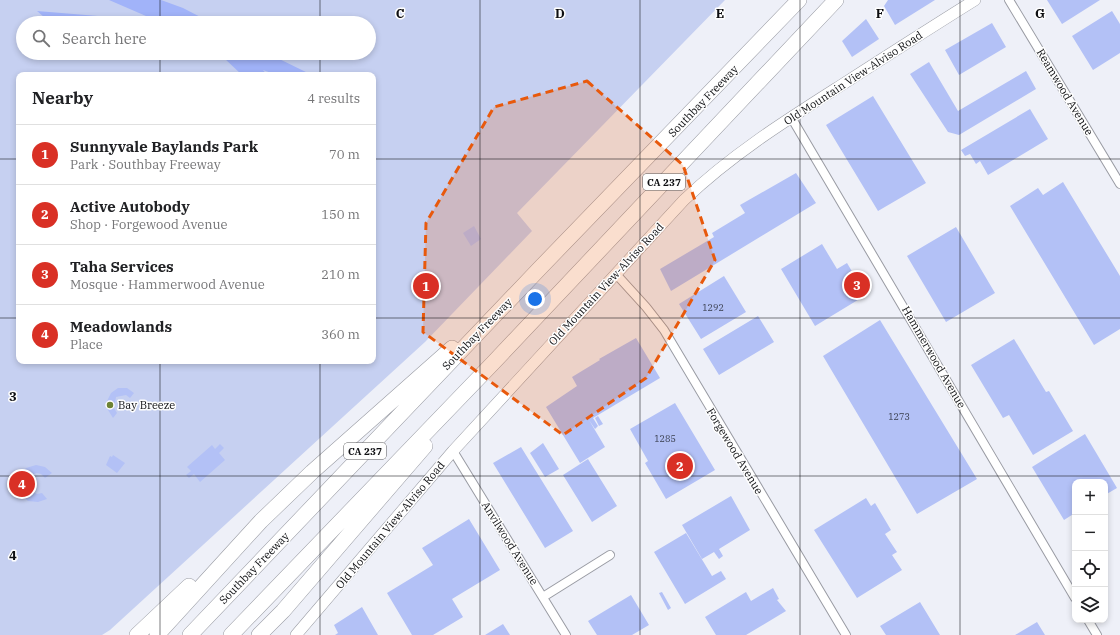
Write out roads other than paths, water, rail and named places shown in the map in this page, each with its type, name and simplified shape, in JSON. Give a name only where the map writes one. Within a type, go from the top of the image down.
[{"type":"highway","name":"Southbay Freeway","points":[[190,635],[540,268],[799,0]]},
{"type":"highway","name":"CA 237","points":[[231,635],[493,363],[836,0]]},
{"type":"highway","points":[[137,635],[261,522],[341,445],[540,268]]},
{"type":"highway","points":[[259,635],[283,611],[412,462],[493,363]]},
{"type":"highway","points":[[156,635],[261,522]]},
{"type":"highway","points":[[268,635],[283,611]]},
{"type":"street","name":"Old Mountain View-Alviso Road","points":[[296,635],[453,451],[684,200],[711,174],[749,145],[791,117],[975,0]]},
{"type":"street","name":"Reamwood Avenue","points":[[1009,0],[1120,184]]},
{"type":"street","name":"Hammerwood Avenue","points":[[791,117],[900,298],[1072,593]]},
{"type":"street","name":"Forgewood Avenue","points":[[616,274],[646,307],[664,330],[846,635]]},
{"type":"street","name":"Anvilwood Avenue","points":[[453,451],[566,635]]},
{"type":"street","points":[[543,597],[610,555]]},
{"type":"street","points":[[1090,623],[1097,635]]},
{"type":"water","points":[[109,0],[161,0],[183,8],[198,16],[146,16]]},
{"type":"water","points":[[37,11],[98,16],[43,16]]},
{"type":"water","points":[[226,60],[281,60],[306,72],[269,72],[263,70],[265,72],[239,72]]},
{"type":"place","name":"Taha Services","points":[[857,285]]},
{"type":"place","name":"Sunnyvale Baylands Park","points":[[426,286]]},
{"type":"place","name":"Bay Breeze","points":[[110,405]]},
{"type":"place","name":"Active Autobody","points":[[680,466]]},
{"type":"place","name":"Meadowlands","points":[[22,484]]}]
